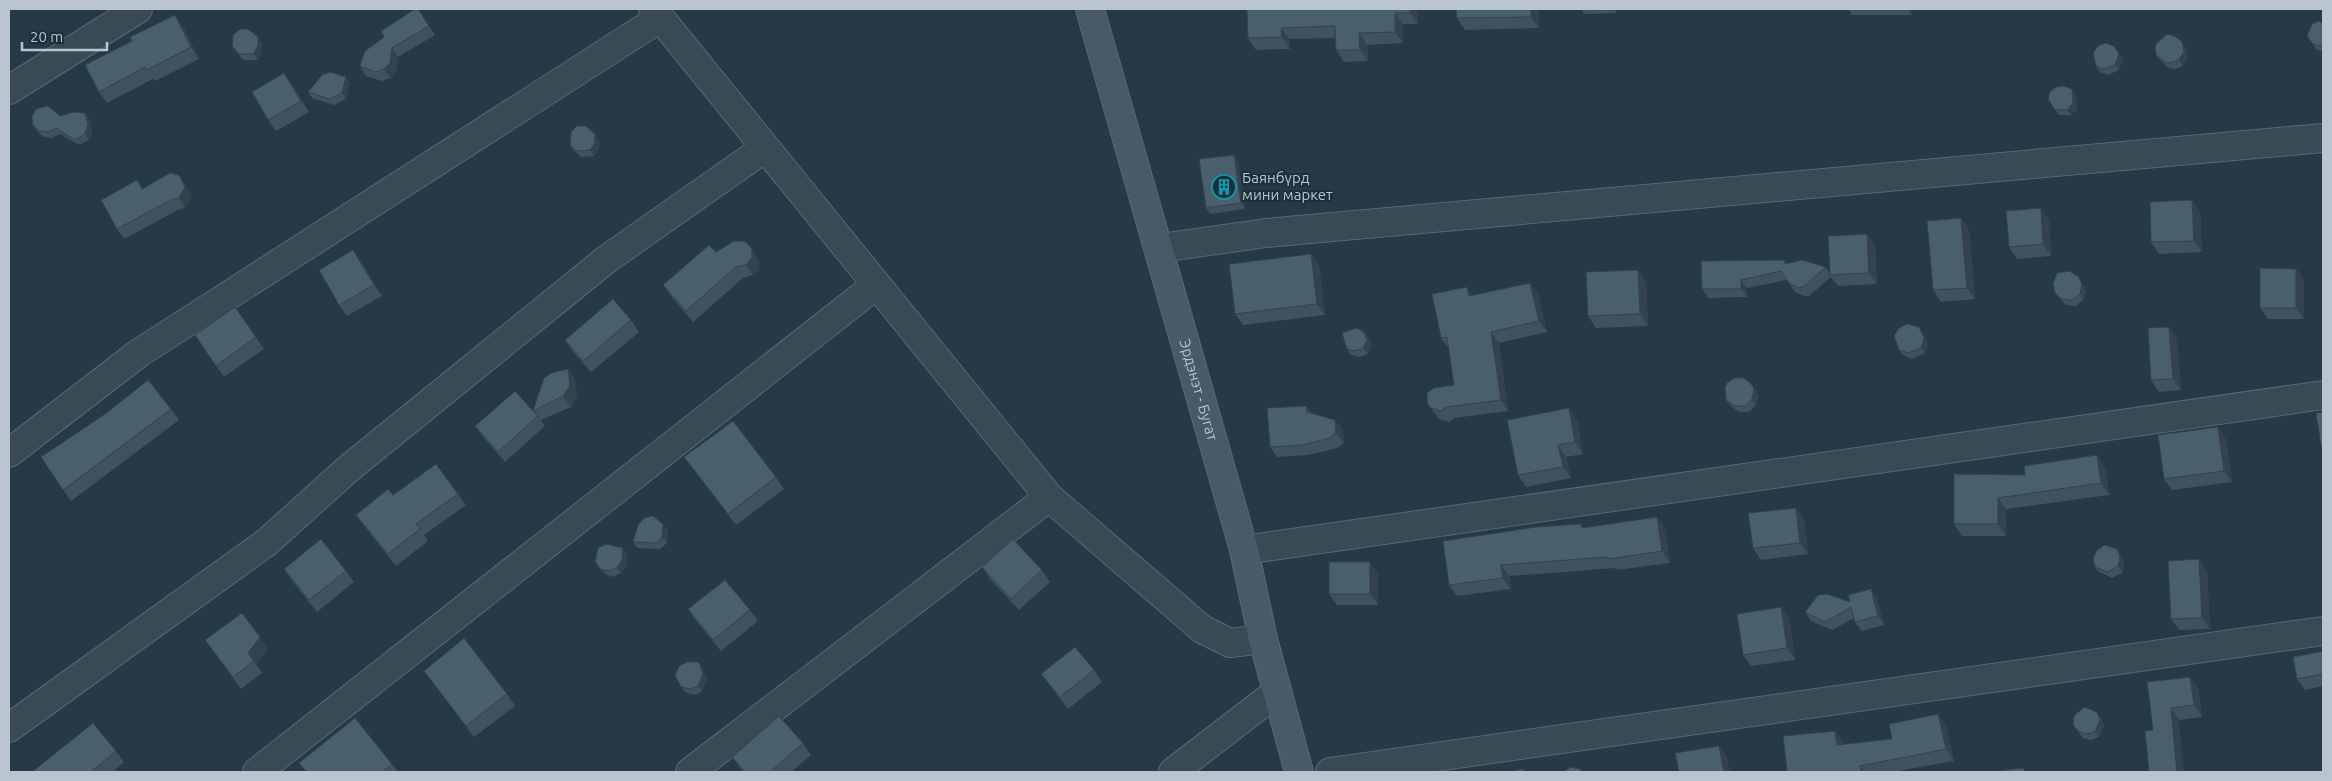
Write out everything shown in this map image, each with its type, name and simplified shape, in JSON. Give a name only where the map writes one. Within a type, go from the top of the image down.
[{"type":"street","points":[[9,90],[138,9]]},
{"type":"street","name":"Эрдэнэт - Бугат","points":[[1090,9],[1160,248],[1244,550],[1263,639],[1299,772]]},
{"type":"street","points":[[9,453],[139,354],[656,13],[1049,497],[1202,629],[1230,643],[1263,639]]},
{"type":"street","points":[[1160,248],[1266,233],[2323,138]]},
{"type":"street","points":[[9,728],[267,542],[348,469],[607,259],[766,148]]},
{"type":"street","points":[[257,772],[876,285]]},
{"type":"street","points":[[1244,550],[2323,395]]},
{"type":"street","points":[[690,772],[1049,497]]},
{"type":"street","points":[[1330,772],[2323,631]]},
{"type":"street","points":[[1173,772],[1277,692]]},
{"type":"building","points":[[415,9],[418,9],[429,26],[392,48],[390,63],[384,69],[375,72],[360,66],[365,51],[384,37],[381,31]]},
{"type":"building","points":[[1247,9],[1410,9],[1410,13],[1395,13],[1395,32],[1359,33],[1360,50],[1336,50],[1335,26],[1281,28],[1282,37],[1248,38]]},
{"type":"building","points":[[1456,9],[1531,9],[1531,17],[1457,18]]},
{"type":"building","points":[[175,15],[191,47],[147,70],[145,67],[99,92],[85,65],[132,41],[130,37]]},
{"type":"building","points":[[2319,21],[2323,24],[2323,45],[2321,46],[2313,44],[2307,36],[2312,24]]},
{"type":"building","points":[[240,29],[248,29],[258,37],[258,46],[253,54],[239,54],[232,46],[233,35]]},
{"type":"building","points":[[2167,34],[2175,36],[2182,42],[2184,51],[2179,60],[2170,63],[2157,56],[2155,50],[2156,44]]},
{"type":"building","points":[[2106,43],[2114,46],[2119,54],[2115,65],[2104,69],[2096,66],[2093,53],[2098,46]]},
{"type":"building","points":[[330,72],[346,77],[342,93],[330,99],[308,92],[322,75]]},
{"type":"building","points":[[284,73],[301,101],[268,120],[252,92]]},
{"type":"building","points":[[2064,86],[2072,89],[2073,103],[2067,110],[2055,110],[2048,99],[2050,92],[2056,87]]},
{"type":"building","points":[[48,106],[60,116],[73,112],[85,113],[88,125],[85,134],[77,139],[73,139],[56,128],[48,132],[39,131],[33,125],[32,117],[36,109]]},
{"type":"building","points":[[577,126],[586,126],[595,134],[595,143],[590,150],[577,151],[570,145],[571,132]]},
{"type":"building","name":"Баянбүрд мини маркет","points":[[1234,155],[1241,203],[1206,208],[1199,159]]},
{"type":"building","points":[[170,173],[179,175],[185,187],[179,198],[171,200],[117,229],[101,200],[137,180],[142,189]]},
{"type":"building","points":[[2192,200],[2194,241],[2151,242],[2150,202]]},
{"type":"building","points":[[2041,208],[2043,244],[2009,247],[2006,211]]},
{"type":"building","points":[[1961,218],[1967,288],[1933,290],[1927,221]]},
{"type":"building","points":[[1867,234],[1869,273],[1830,275],[1828,236]]},
{"type":"building","points":[[734,241],[746,242],[752,249],[752,258],[746,265],[736,267],[686,311],[663,285],[709,245],[716,252]]},
{"type":"building","points":[[353,250],[374,285],[339,305],[319,270]]},
{"type":"building","points":[[1311,254],[1317,304],[1235,314],[1229,264]]},
{"type":"building","points":[[1784,260],[1785,264],[1802,260],[1826,267],[1803,287],[1798,288],[1789,283],[1781,271],[1741,280],[1741,289],[1702,289],[1701,261]]},
{"type":"building","points":[[2260,268],[2296,269],[2296,308],[2260,308]]},
{"type":"building","points":[[1638,270],[1640,314],[1588,316],[1586,272]]},
{"type":"building","points":[[2069,271],[2078,276],[2082,284],[2080,294],[2072,300],[2062,299],[2055,293],[2053,284],[2057,273]]},
{"type":"building","points":[[1530,283],[1539,321],[1491,332],[1501,400],[1446,407],[1441,411],[1431,408],[1427,403],[1427,393],[1434,388],[1454,385],[1447,337],[1441,338],[1432,294],[1467,287],[1469,296]]},
{"type":"building","points":[[613,299],[631,320],[583,361],[565,340]]},
{"type":"building","points":[[235,307],[256,337],[216,366],[195,335]]},
{"type":"building","points":[[1907,324],[1919,327],[1924,338],[1921,348],[1908,353],[1899,350],[1894,336],[1899,328]]},
{"type":"building","points":[[2169,327],[2173,379],[2151,380],[2148,328]]},
{"type":"building","points":[[1356,328],[1364,332],[1367,340],[1363,348],[1355,351],[1347,349],[1342,333]]},
{"type":"building","points":[[568,369],[570,386],[563,396],[533,411],[544,378],[551,373]]},
{"type":"building","points":[[1734,378],[1744,378],[1754,389],[1752,399],[1745,406],[1735,406],[1726,400],[1725,387]]},
{"type":"building","points":[[148,380],[171,409],[63,490],[41,457],[105,414]]},
{"type":"building","points":[[515,391],[538,416],[498,452],[475,426]]},
{"type":"building","points":[[1306,406],[1307,412],[1335,420],[1336,433],[1330,438],[1302,445],[1270,447],[1267,408]]},
{"type":"building","points":[[1569,408],[1575,442],[1558,445],[1563,467],[1518,475],[1507,420]]},
{"type":"building","points":[[2323,412],[2323,446],[2321,446],[2316,413]]},
{"type":"building","points":[[733,421],[776,477],[728,514],[684,457]]},
{"type":"building","points":[[2218,427],[2224,471],[2164,479],[2158,435]]},
{"type":"building","points":[[2097,455],[2101,483],[1998,498],[1998,524],[1954,524],[1954,474],[2025,475],[2024,466]]},
{"type":"building","points":[[436,464],[458,494],[416,524],[420,529],[388,554],[356,515],[388,489],[393,495]]},
{"type":"building","points":[[1796,508],[1800,543],[1753,548],[1748,513]]},
{"type":"building","points":[[653,516],[663,524],[662,537],[656,543],[633,542],[638,525],[644,518]]},
{"type":"building","points":[[1657,517],[1662,551],[1609,559],[1608,557],[1501,565],[1503,578],[1449,585],[1443,541],[1536,527],[1581,524],[1582,528]]},
{"type":"building","points":[[321,539],[346,571],[309,600],[284,569]]},
{"type":"building","points":[[1013,539],[1042,570],[1011,599],[982,567]]},
{"type":"building","points":[[606,544],[623,548],[622,560],[617,568],[609,571],[600,569],[595,561],[598,548]]},
{"type":"building","points":[[2105,545],[2117,549],[2120,557],[2118,566],[2108,572],[2095,567],[2093,558],[2097,550]]},
{"type":"building","points":[[2199,559],[2202,618],[2171,619],[2168,561]]},
{"type":"building","points":[[1329,562],[1370,562],[1370,594],[1329,594]]},
{"type":"building","points":[[725,580],[750,610],[713,640],[688,609]]},
{"type":"building","points":[[1871,589],[1878,616],[1855,622],[1851,607],[1825,622],[1805,612],[1818,595],[1827,594],[1850,602],[1848,595]]},
{"type":"building","points":[[1781,607],[1787,648],[1743,655],[1737,614]]},
{"type":"building","points":[[242,613],[260,637],[248,653],[254,661],[233,677],[205,640]]},
{"type":"building","points":[[464,638],[507,694],[466,726],[424,671]]},
{"type":"building","points":[[1075,647],[1094,670],[1060,697],[1041,674]]},
{"type":"building","points":[[2323,651],[2323,674],[2297,679],[2293,657]]},
{"type":"building","points":[[687,662],[699,662],[703,674],[698,686],[690,689],[681,687],[675,675],[679,666]]},
{"type":"building","points":[[2190,677],[2194,705],[2171,708],[2177,772],[2149,772],[2145,731],[2153,730],[2147,682]]},
{"type":"building","points":[[2084,707],[2097,712],[2100,720],[2095,732],[2087,734],[2079,732],[2073,725],[2074,716]]},
{"type":"building","points":[[1938,714],[1946,749],[1860,766],[1861,772],[1787,772],[1783,736],[1835,731],[1837,745],[1892,739],[1889,724]]},
{"type":"building","points":[[779,716],[803,743],[770,772],[745,772],[732,757]]},
{"type":"building","points":[[355,718],[392,764],[382,772],[307,772],[299,763]]},
{"type":"building","points":[[93,723],[116,751],[91,772],[32,772]]},
{"type":"building","points":[[1719,746],[1724,772],[1679,772],[1675,753]]},
{"type":"building","points":[[1571,767],[1580,769],[1583,772],[1563,772]]},
{"type":"building","points":[[2024,768],[2024,772],[1988,772]]},
{"type":"building","points":[[1523,769],[1524,772],[1507,772]]},
{"type":"place","name":"Баянбүрд мини маркет","points":[[1224,187]]}]
